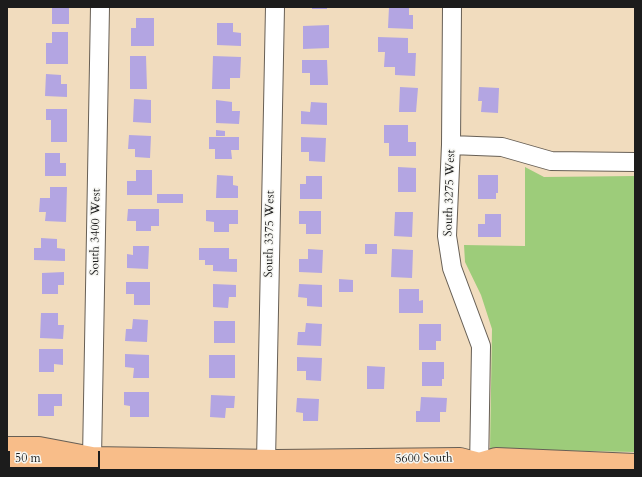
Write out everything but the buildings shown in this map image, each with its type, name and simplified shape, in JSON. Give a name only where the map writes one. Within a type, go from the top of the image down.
[{"type":"main road","name":"5600 South","points":[[7,448],[39,448],[92,458],[266,460],[460,459],[479,467],[496,459],[635,465]]},
{"type":"main road","name":"5600 South","points":[[7,468],[39,468],[92,458]]},
{"type":"street","name":"South 3400 West","points":[[92,458],[100,7]]},
{"type":"street","name":"South 3375 West","points":[[266,460],[275,7]]},
{"type":"street","name":"South 3275 West","points":[[452,7],[451,145],[447,236],[452,268],[481,346],[479,467]]},
{"type":"street","points":[[451,145],[502,147],[551,161],[635,162]]},
{"type":"green space","points":[[525,167],[544,177],[635,176],[635,452],[490,449],[492,329],[481,295],[465,262],[464,245],[525,246]]}]
